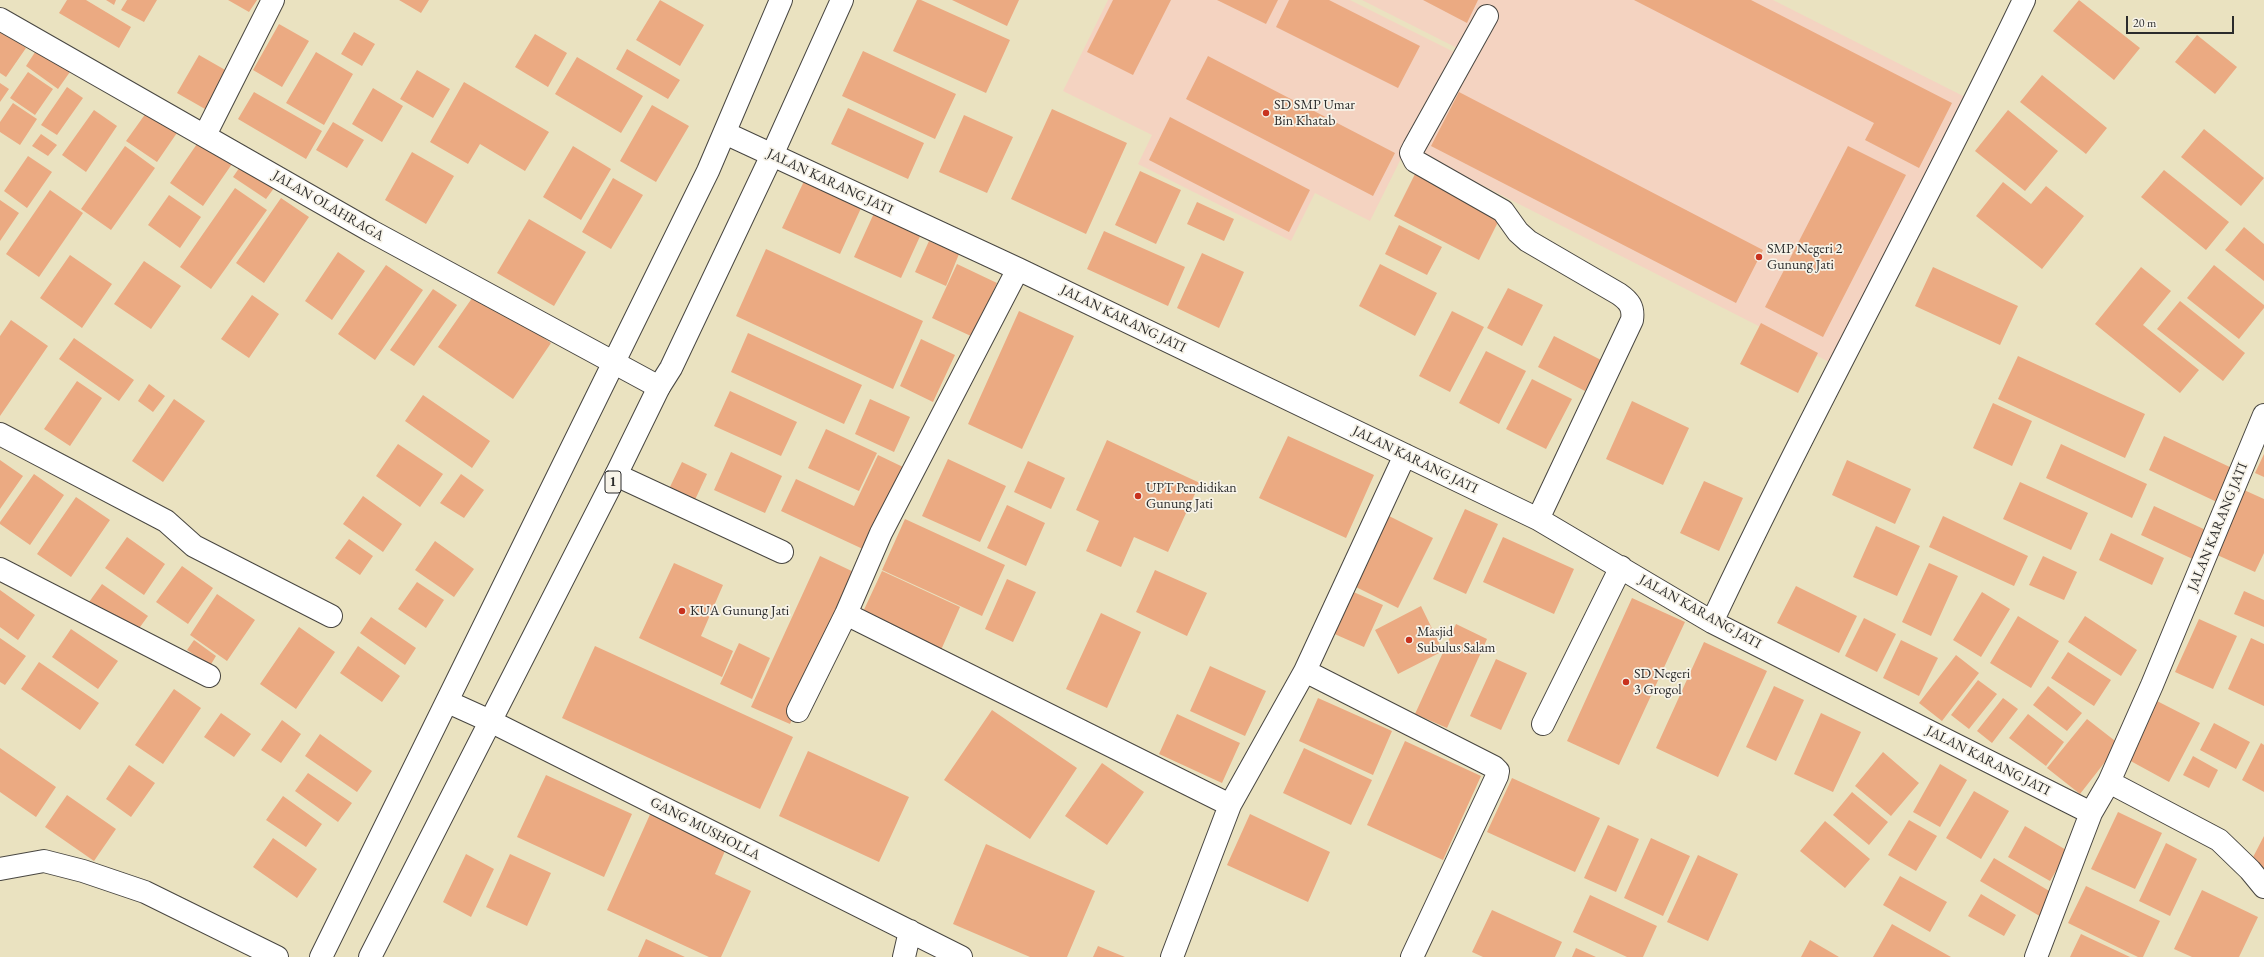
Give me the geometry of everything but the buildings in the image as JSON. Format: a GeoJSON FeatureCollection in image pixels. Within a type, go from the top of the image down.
{"type":"FeatureCollection","features":[{"type":"Feature","properties":{"kind":"main road"},"geometry":{"type":"LineString","coordinates":[[205,135],[273,0]]}},
{"type":"Feature","properties":{"kind":"main road"},"geometry":{"type":"LineString","coordinates":[[321,957],[448,702],[613,362],[708,171],[781,0]]}},
{"type":"Feature","properties":{"kind":"main road","name":"1"},"geometry":{"type":"LineString","coordinates":[[370,957],[616,475],[659,387],[671,368],[772,155],[842,0]]}},
{"type":"Feature","properties":{"kind":"main road"},"geometry":{"type":"LineString","coordinates":[[1712,622],[1763,514],[1975,102],[2024,0]]}},
{"type":"Feature","properties":{"kind":"main road"},"geometry":{"type":"LineString","coordinates":[[1487,16],[1414,147],[1412,153],[1415,161],[1503,211],[1518,232],[1528,241],[1619,294],[1631,306],[1634,312],[1632,320],[1538,519]]}},
{"type":"Feature","properties":{"kind":"main road","name":"JALAN OLAHRAGA"},"geometry":{"type":"LineString","coordinates":[[0,19],[371,231],[659,387]]}},
{"type":"Feature","properties":{"kind":"main road","name":"JALAN KARANG JATI"},"geometry":{"type":"LineString","coordinates":[[725,133],[1018,269],[1538,519],[1712,622],[2091,813]]}},
{"type":"Feature","properties":{"kind":"main road"},"geometry":{"type":"LineString","coordinates":[[798,711],[846,614],[881,533],[918,459],[1018,269]]}},
{"type":"Feature","properties":{"kind":"main road","name":"JALAN KARANG JATI"},"geometry":{"type":"LineString","coordinates":[[2036,957],[2091,813],[2109,782],[2152,685],[2264,415]]}},
{"type":"Feature","properties":{"kind":"main road"},"geometry":{"type":"LineString","coordinates":[[0,434],[166,521],[194,546],[332,616]]}},
{"type":"Feature","properties":{"kind":"main road"},"geometry":{"type":"LineString","coordinates":[[1172,957],[1230,805],[1306,671],[1405,455]]}},
{"type":"Feature","properties":{"kind":"main road"},"geometry":{"type":"LineString","coordinates":[[616,475],[782,552]]}},
{"type":"Feature","properties":{"kind":"main road"},"geometry":{"type":"LineString","coordinates":[[1543,724],[1621,567]]}},
{"type":"Feature","properties":{"kind":"main road"},"geometry":{"type":"LineString","coordinates":[[0,568],[209,676]]}},
{"type":"Feature","properties":{"kind":"main road"},"geometry":{"type":"LineString","coordinates":[[846,614],[1230,805]]}},
{"type":"Feature","properties":{"kind":"main road"},"geometry":{"type":"LineString","coordinates":[[1306,671],[1494,767],[1498,771],[1412,957]]}},
{"type":"Feature","properties":{"kind":"main road","name":"GANG MUSHOLLA"},"geometry":{"type":"LineString","coordinates":[[448,702],[490,721],[961,957]]}},
{"type":"Feature","properties":{"kind":"main road"},"geometry":{"type":"LineString","coordinates":[[2109,782],[2219,840],[2250,870],[2264,887]]}},
{"type":"Feature","properties":{"kind":"main road"},"geometry":{"type":"LineString","coordinates":[[0,870],[44,861],[83,871],[145,892],[278,957]]}},
{"type":"Feature","properties":{"kind":"main road"},"geometry":{"type":"LineString","coordinates":[[904,957],[910,931]]}},
{"type":"Feature","properties":{"kind":"shaded area","name":"SD SMP Umar Bin Khatab"},"geometry":{"type":"Polygon","coordinates":[[[1108,0],[1350,0],[1454,52],[1370,221],[1315,193],[1291,241],[1138,164],[1152,135],[1063,91],[1108,0]]]}},
{"type":"Feature","properties":{"kind":"shaded area","name":"SMP Negeri 2 Gunung Jati"},"geometry":{"type":"Polygon","coordinates":[[[1362,0],[1773,0],[1973,101],[1839,367],[1409,148],[1459,49],[1362,0]]]}},
{"type":"Feature","properties":{"kind":"place","name":"SD SMP Umar Bin Khatab"},"geometry":{"type":"Point","coordinates":[1266,113]}},
{"type":"Feature","properties":{"kind":"place","name":"SMP Negeri 2 Gunung Jati"},"geometry":{"type":"Point","coordinates":[1759,257]}},
{"type":"Feature","properties":{"kind":"place","name":"UPT Pendidikan Gunung Jati"},"geometry":{"type":"Point","coordinates":[1138,496]}},
{"type":"Feature","properties":{"kind":"place","name":"KUA Gunung Jati"},"geometry":{"type":"Point","coordinates":[682,611]}},
{"type":"Feature","properties":{"kind":"place","name":"Masjid Subulus Salam"},"geometry":{"type":"Point","coordinates":[1409,640]}},
{"type":"Feature","properties":{"kind":"place","name":"SD Negeri 3 Grogol"},"geometry":{"type":"Point","coordinates":[1626,682]}}]}
